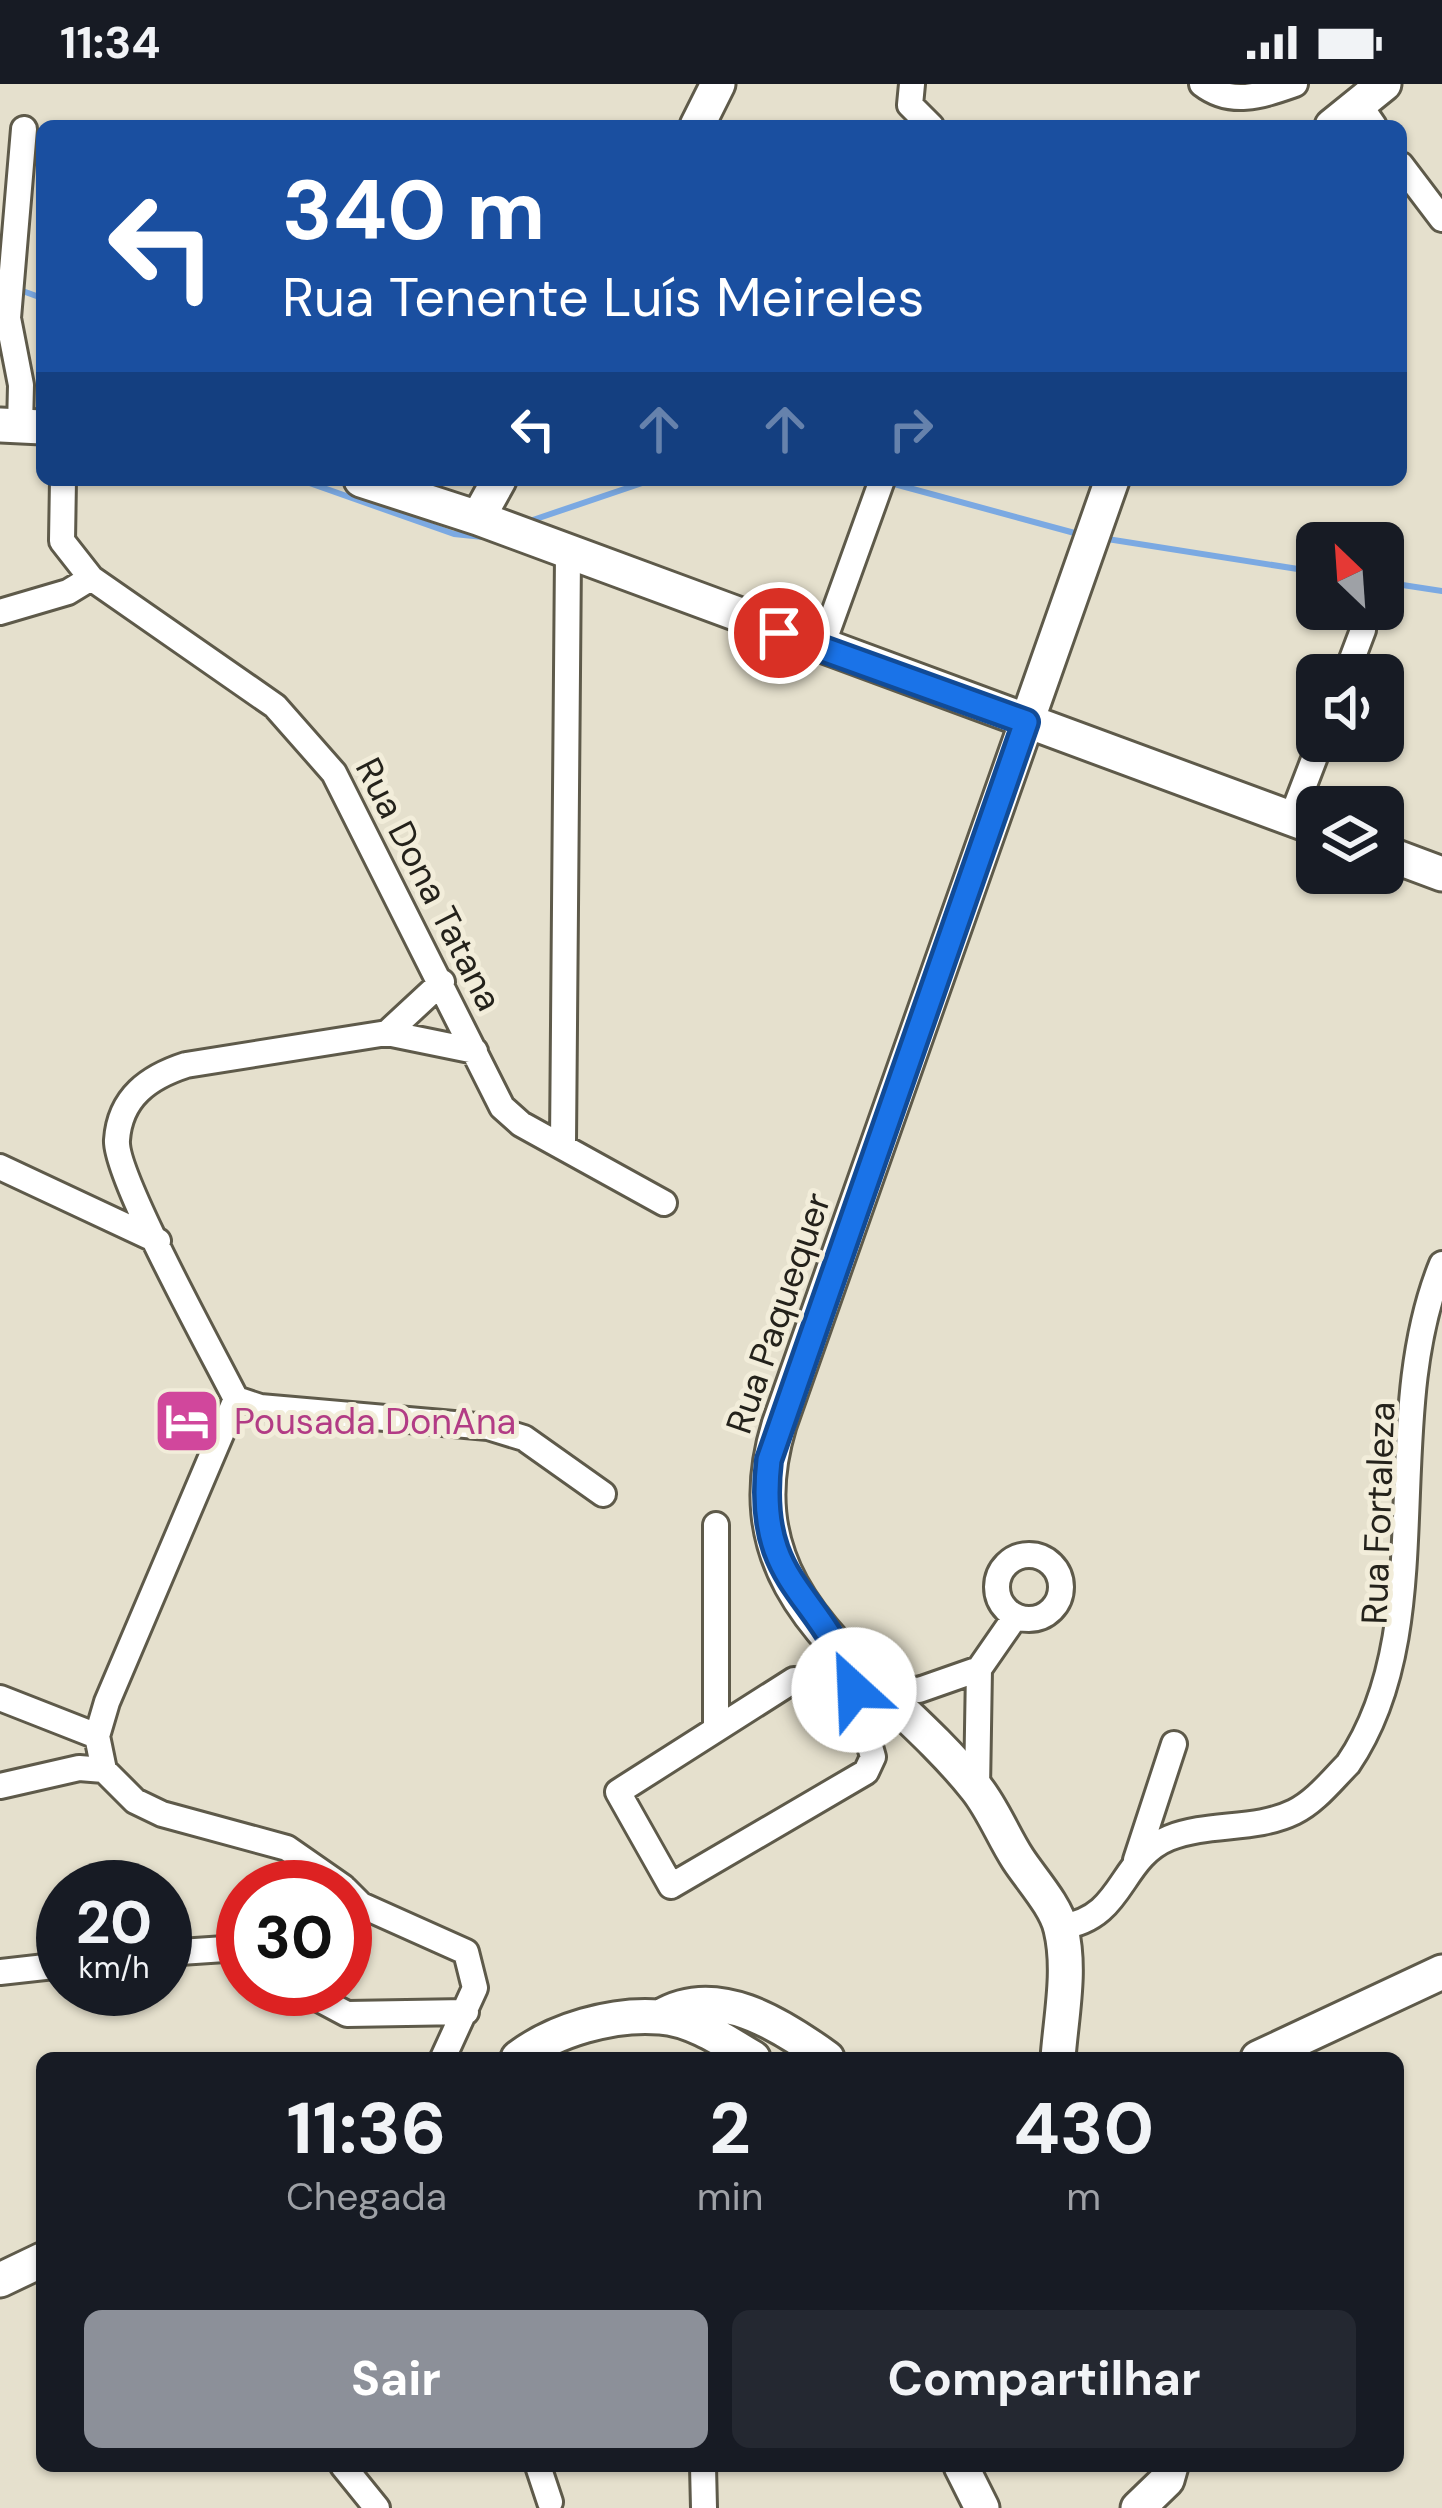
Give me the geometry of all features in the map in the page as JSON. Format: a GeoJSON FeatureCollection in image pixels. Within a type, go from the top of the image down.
{"type":"FeatureCollection","features":[{"type":"Feature","properties":{"kind":"street"},"geometry":{"type":"LineString","coordinates":[[700,120],[718,84]]}},
{"type":"Feature","properties":{"kind":"street"},"geometry":{"type":"LineString","coordinates":[[912,84],[910,105],[925,120]]}},
{"type":"Feature","properties":{"kind":"street"},"geometry":{"type":"LineString","coordinates":[[1202,84],[1231,97],[1256,98],[1295,84]]}},
{"type":"Feature","properties":{"kind":"street"},"geometry":{"type":"LineString","coordinates":[[1343,120],[1372,105]]}},
{"type":"Feature","properties":{"kind":"street"},"geometry":{"type":"LineString","coordinates":[[21,426],[21,385],[8,318],[24,129]]}},
{"type":"Feature","properties":{"kind":"street"},"geometry":{"type":"LineString","coordinates":[[1407,173],[1442,219]]}},
{"type":"Feature","properties":{"kind":"street","name":"Rua Dona Tatana"},"geometry":{"type":"LineString","coordinates":[[64,486],[62,542],[91,578],[235,675],[304,735],[334,773],[502,1107],[521,1124],[563,1143],[664,1203]]}},
{"type":"Feature","properties":{"kind":"street"},"geometry":{"type":"LineString","coordinates":[[379,486],[1296,821]]}},
{"type":"Feature","properties":{"kind":"street"},"geometry":{"type":"LineString","coordinates":[[485,521],[498,486]]}},
{"type":"Feature","properties":{"kind":"street"},"geometry":{"type":"LineString","coordinates":[[821,649],[880,486]]}},
{"type":"Feature","properties":{"kind":"street","name":"Rua Paquequer"},"geometry":{"type":"LineString","coordinates":[[1061,1927],[977,1789],[843,1653],[788,1581],[773,1550],[765,1496],[769,1460],[1110,486]]}},
{"type":"Feature","properties":{"kind":"street"},"geometry":{"type":"LineString","coordinates":[[563,1143],[568,555]]}},
{"type":"Feature","properties":{"kind":"street"},"geometry":{"type":"LineString","coordinates":[[0,612],[68,592],[91,578]]}},
{"type":"Feature","properties":{"kind":"street"},"geometry":{"type":"LineString","coordinates":[[1354,654],[1363,630]]}},
{"type":"Feature","properties":{"kind":"street"},"geometry":{"type":"LineString","coordinates":[[1404,860],[1442,874]]}},
{"type":"Feature","properties":{"kind":"street"},"geometry":{"type":"LineString","coordinates":[[387,1033],[442,982]]}},
{"type":"Feature","properties":{"kind":"street"},"geometry":{"type":"LineString","coordinates":[[304,1860],[287,1848],[162,1814],[135,1801],[104,1770],[98,1736],[149,1598],[236,1399],[116,1145],[120,1119],[138,1089],[157,1075],[186,1065],[387,1033],[475,1051]]}},
{"type":"Feature","properties":{"kind":"street"},"geometry":{"type":"LineString","coordinates":[[0,1167],[158,1241]]}},
{"type":"Feature","properties":{"kind":"street","name":"Rua Fortaleza"},"geometry":{"type":"LineString","coordinates":[[1061,1927],[1091,1919],[1108,1907],[1153,1846],[1177,1835],[1263,1822],[1296,1811],[1357,1755],[1384,1717],[1405,1672],[1416,1618],[1422,1479],[1418,1349],[1442,1264]]}},
{"type":"Feature","properties":{"kind":"street"},"geometry":{"type":"LineString","coordinates":[[236,1399],[281,1409],[488,1427],[524,1438],[603,1494]]}},
{"type":"Feature","properties":{"kind":"street"},"geometry":{"type":"LineString","coordinates":[[716,1525],[716,1726]]}},
{"type":"Feature","properties":{"kind":"street"},"geometry":{"type":"LineString","coordinates":[[977,1789],[979,1669],[1016,1617]]}},
{"type":"Feature","properties":{"kind":"street"},"geometry":{"type":"LineString","coordinates":[[794,1680],[618,1792],[671,1886],[866,1772],[873,1757],[843,1653]]}},
{"type":"Feature","properties":{"kind":"street"},"geometry":{"type":"LineString","coordinates":[[879,1688],[919,1690],[979,1669]]}},
{"type":"Feature","properties":{"kind":"street"},"geometry":{"type":"LineString","coordinates":[[0,1698],[98,1736]]}},
{"type":"Feature","properties":{"kind":"street"},"geometry":{"type":"LineString","coordinates":[[1133,1868],[1174,1744]]}},
{"type":"Feature","properties":{"kind":"street"},"geometry":{"type":"LineString","coordinates":[[0,1786],[79,1768],[104,1770]]}},
{"type":"Feature","properties":{"kind":"street"},"geometry":{"type":"LineString","coordinates":[[372,1910],[466,1952],[475,1988],[446,2052]]}},
{"type":"Feature","properties":{"kind":"street"},"geometry":{"type":"LineString","coordinates":[[1059,2052],[1064,1994],[1061,1927]]}},
{"type":"Feature","properties":{"kind":"street"},"geometry":{"type":"LineString","coordinates":[[0,1972],[36,1968]]}},
{"type":"Feature","properties":{"kind":"street"},"geometry":{"type":"LineString","coordinates":[[1271,2052],[1442,1972]]}},
{"type":"Feature","properties":{"kind":"street"},"geometry":{"type":"LineString","coordinates":[[660,2017],[678,2006],[729,2006],[794,2034],[818,2052]]}},
{"type":"Feature","properties":{"kind":"street"},"geometry":{"type":"LineString","coordinates":[[372,2014],[466,2012]]}},
{"type":"Feature","properties":{"kind":"street"},"geometry":{"type":"LineString","coordinates":[[529,2052],[574,2028],[660,2017],[697,2027],[742,2052]]}},
{"type":"Feature","properties":{"kind":"street"},"geometry":{"type":"LineString","coordinates":[[0,2280],[36,2263]]}},
{"type":"Feature","properties":{"kind":"street"},"geometry":{"type":"LineString","coordinates":[[348,2472],[377,2508]]}},
{"type":"Feature","properties":{"kind":"street"},"geometry":{"type":"LineString","coordinates":[[540,2472],[550,2502]]}},
{"type":"Feature","properties":{"kind":"street"},"geometry":{"type":"LineString","coordinates":[[703,2472],[704,2508]]}},
{"type":"Feature","properties":{"kind":"street"},"geometry":{"type":"LineString","coordinates":[[964,2472],[982,2508]]}},
{"type":"Feature","properties":{"kind":"street"},"geometry":{"type":"LineString","coordinates":[[1138,2508],[1169,2472]]}},
{"type":"Feature","properties":{"kind":"waterway"},"geometry":{"type":"LineString","coordinates":[[17,289],[36,296]]}},
{"type":"Feature","properties":{"kind":"waterway"},"geometry":{"type":"LineString","coordinates":[[318,486],[454,534],[483,537]]}},
{"type":"Feature","properties":{"kind":"waterway"},"geometry":{"type":"LineString","coordinates":[[524,523],[633,486]]}},
{"type":"Feature","properties":{"kind":"waterway"},"geometry":{"type":"LineString","coordinates":[[902,486],[1082,535]]}},
{"type":"Feature","properties":{"kind":"waterway"},"geometry":{"type":"LineString","coordinates":[[1101,538],[1296,569]]}},
{"type":"Feature","properties":{"kind":"waterway"},"geometry":{"type":"LineString","coordinates":[[1404,585],[1442,591]]}},
{"type":"Feature","properties":{"kind":"place","name":"Pousada DonAna"},"geometry":{"type":"Point","coordinates":[187,1421]}},
{"type":"Feature","properties":{"kind":"route"},"geometry":{"type":"LineString","coordinates":[[779,633],[1026,722],[769,1460],[765,1496],[773,1550],[788,1581],[843,1653],[854,1690]]}}]}
